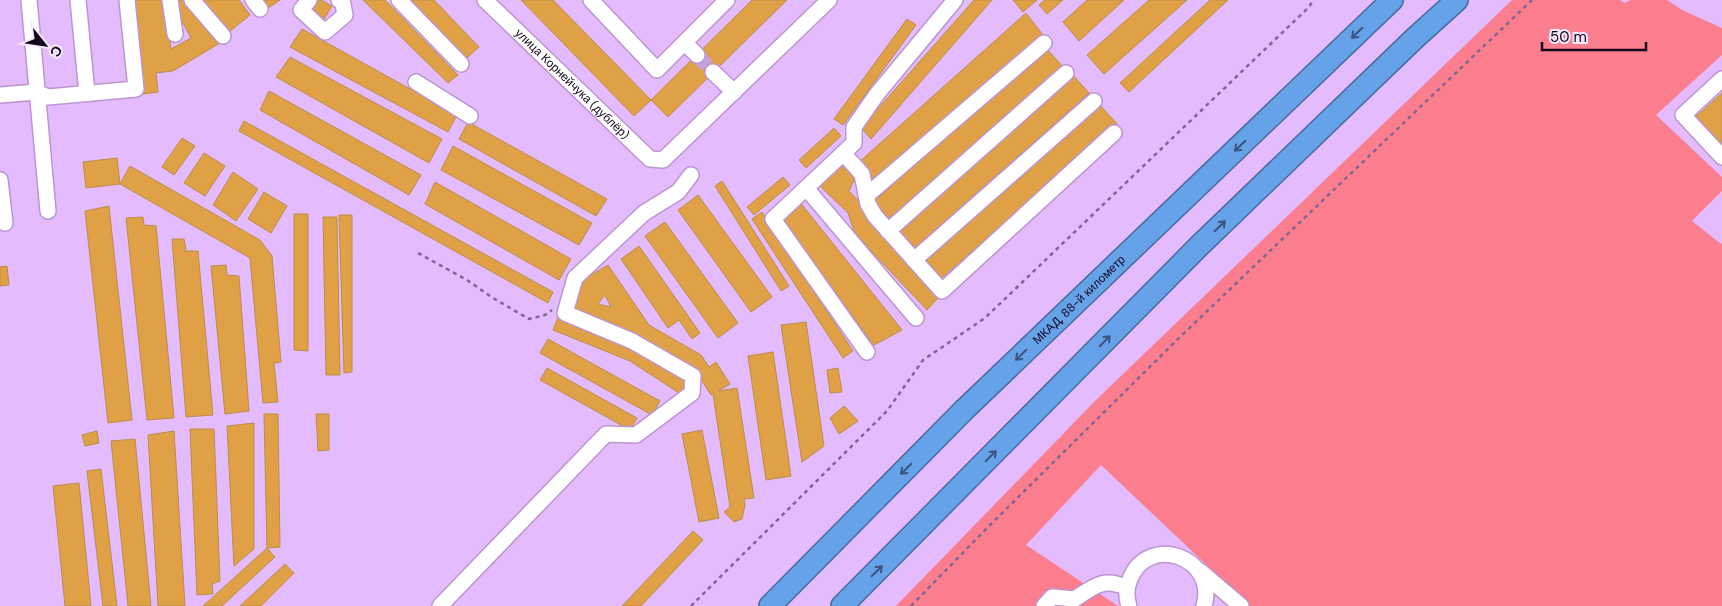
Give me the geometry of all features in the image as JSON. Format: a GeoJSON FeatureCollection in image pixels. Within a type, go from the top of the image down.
{"type":"FeatureCollection","features":[{"type":"Feature","properties":{"kind":"highway","name":"МКАД, 88-й километр"},"geometry":{"type":"LineString","coordinates":[[770,606],[964,410],[1392,0]]}},
{"type":"Feature","properties":{"kind":"highway"},"geometry":{"type":"LineString","coordinates":[[842,606],[1199,246],[1456,0]]}},
{"type":"Feature","properties":{"kind":"street"},"geometry":{"type":"LineString","coordinates":[[29,0],[48,211]]}},
{"type":"Feature","properties":{"kind":"street"},"geometry":{"type":"LineString","coordinates":[[78,0],[87,93]]}},
{"type":"Feature","properties":{"kind":"street"},"geometry":{"type":"LineString","coordinates":[[0,96],[36,92],[48,97],[136,88],[127,0]]}},
{"type":"Feature","properties":{"kind":"street"},"geometry":{"type":"LineString","coordinates":[[170,0],[175,34]]}},
{"type":"Feature","properties":{"kind":"street"},"geometry":{"type":"LineString","coordinates":[[192,0],[223,36]]}},
{"type":"Feature","properties":{"kind":"street"},"geometry":{"type":"LineString","coordinates":[[309,0],[301,10],[325,32],[345,15],[343,4],[339,0]]}},
{"type":"Feature","properties":{"kind":"street"},"geometry":{"type":"LineString","coordinates":[[399,0],[461,64]]}},
{"type":"Feature","properties":{"kind":"street","name":"улица Корнейчука (дублёр)"},"geometry":{"type":"LineString","coordinates":[[485,0],[500,6],[650,159],[663,160],[734,92]]}},
{"type":"Feature","properties":{"kind":"street"},"geometry":{"type":"LineString","coordinates":[[590,0],[657,70],[727,0]]}},
{"type":"Feature","properties":{"kind":"street"},"geometry":{"type":"LineString","coordinates":[[714,72],[734,92],[829,0]]}},
{"type":"Feature","properties":{"kind":"street"},"geometry":{"type":"LineString","coordinates":[[867,352],[773,219],[854,143],[854,127],[877,94],[955,0]]}},
{"type":"Feature","properties":{"kind":"street"},"geometry":{"type":"LineString","coordinates":[[684,43],[697,55]]}},
{"type":"Feature","properties":{"kind":"street"},"geometry":{"type":"LineString","coordinates":[[866,196],[1044,43]]}},
{"type":"Feature","properties":{"kind":"street"},"geometry":{"type":"LineString","coordinates":[[888,231],[1066,73]]}},
{"type":"Feature","properties":{"kind":"street"},"geometry":{"type":"LineString","coordinates":[[1722,79],[1683,115],[1722,157]]}},
{"type":"Feature","properties":{"kind":"street"},"geometry":{"type":"LineString","coordinates":[[416,82],[470,116]]}},
{"type":"Feature","properties":{"kind":"street"},"geometry":{"type":"LineString","coordinates":[[914,260],[1094,101]]}},
{"type":"Feature","properties":{"kind":"street"},"geometry":{"type":"LineString","coordinates":[[843,153],[862,174],[868,204],[875,216],[942,291],[1114,132]]}},
{"type":"Feature","properties":{"kind":"street"},"geometry":{"type":"LineString","coordinates":[[440,606],[606,434],[636,435],[692,393],[693,376],[632,340],[565,313],[575,278],[644,213],[678,192],[691,175]]}},
{"type":"Feature","properties":{"kind":"street"},"geometry":{"type":"LineString","coordinates":[[0,180],[5,223]]}},
{"type":"Feature","properties":{"kind":"street"},"geometry":{"type":"LineString","coordinates":[[806,188],[916,318]]}},
{"type":"Feature","properties":{"kind":"street"},"geometry":{"type":"LineString","coordinates":[[1128,606],[1127,588],[1136,568],[1142,562],[1158,555],[1176,555],[1192,564],[1210,578],[1241,606]]}},
{"type":"Feature","properties":{"kind":"street"},"geometry":{"type":"LineString","coordinates":[[1198,570],[1205,586],[1204,606]]}},
{"type":"Feature","properties":{"kind":"street"},"geometry":{"type":"LineString","coordinates":[[1044,606],[1052,598],[1080,603],[1090,588],[1104,583],[1112,582],[1127,588]]}},
{"type":"Feature","properties":{"kind":"path"},"geometry":{"type":"LineString","coordinates":[[691,606],[887,411],[923,360],[985,318],[1309,7],[1313,0]]}},
{"type":"Feature","properties":{"kind":"path"},"geometry":{"type":"LineString","coordinates":[[910,606],[1178,338],[1532,0]]}},
{"type":"Feature","properties":{"kind":"path"},"geometry":{"type":"LineString","coordinates":[[418,253],[467,280],[529,319],[545,315],[553,309]]}},
{"type":"Feature","properties":{"kind":"shaded area"},"geometry":{"type":"Polygon","coordinates":[[[1512,0],[1620,0],[1624,3],[1631,0],[1667,0],[1682,10],[1722,28],[1722,55],[1656,115],[1722,177],[1722,191],[1692,221],[1722,243],[1722,606],[1250,606],[1101,465],[1026,545],[1118,606],[896,606],[1095,401],[1512,0]]]}},
{"type":"Feature","properties":{"kind":"building"},"geometry":{"type":"Polygon","coordinates":[[[132,0],[165,0],[171,49],[191,38],[173,4],[177,0],[188,0],[220,43],[173,71],[156,73],[158,92],[143,94],[132,0]]]}},
{"type":"Feature","properties":{"kind":"building"},"geometry":{"type":"Polygon","coordinates":[[[201,0],[239,0],[250,15],[229,32],[201,0]]]}},
{"type":"Feature","properties":{"kind":"building"},"geometry":{"type":"Polygon","coordinates":[[[260,0],[280,0],[267,9],[260,0]]]}},
{"type":"Feature","properties":{"kind":"building"},"geometry":{"type":"Polygon","coordinates":[[[315,0],[321,0],[332,6],[323,21],[308,12],[315,0]]]}},
{"type":"Feature","properties":{"kind":"building"},"geometry":{"type":"Polygon","coordinates":[[[363,0],[385,0],[458,75],[448,83],[363,0]]]}},
{"type":"Feature","properties":{"kind":"building"},"geometry":{"type":"Polygon","coordinates":[[[410,0],[434,0],[479,47],[467,58],[410,0]]]}},
{"type":"Feature","properties":{"kind":"building"},"geometry":{"type":"Polygon","coordinates":[[[521,0],[553,0],[651,100],[634,116],[521,0]]]}},
{"type":"Feature","properties":{"kind":"building"},"geometry":{"type":"Polygon","coordinates":[[[752,0],[787,0],[668,117],[651,100],[752,0]]]}},
{"type":"Feature","properties":{"kind":"building"},"geometry":{"type":"Polygon","coordinates":[[[974,0],[992,0],[871,139],[861,128],[974,0]]]}},
{"type":"Feature","properties":{"kind":"building"},"geometry":{"type":"Polygon","coordinates":[[[1013,0],[1037,0],[1023,12],[1013,0]]]}},
{"type":"Feature","properties":{"kind":"building"},"geometry":{"type":"Polygon","coordinates":[[[1045,0],[1063,0],[1047,14],[1039,5],[1045,0]]]}},
{"type":"Feature","properties":{"kind":"building"},"geometry":{"type":"Polygon","coordinates":[[[1087,0],[1124,0],[1079,41],[1063,22],[1087,0]]]}},
{"type":"Feature","properties":{"kind":"building"},"geometry":{"type":"Polygon","coordinates":[[[1149,0],[1187,0],[1104,74],[1087,55],[1149,0]]]}},
{"type":"Feature","properties":{"kind":"building"},"geometry":{"type":"Polygon","coordinates":[[[1210,0],[1228,0],[1129,92],[1120,83],[1210,0]]]}},
{"type":"Feature","properties":{"kind":"building"},"geometry":{"type":"Polygon","coordinates":[[[1026,13],[1043,35],[875,183],[858,163],[1026,13]]]}},
{"type":"Feature","properties":{"kind":"building"},"geometry":{"type":"Polygon","coordinates":[[[907,19],[916,25],[843,125],[834,119],[907,19]]]}},
{"type":"Feature","properties":{"kind":"building"},"geometry":{"type":"Polygon","coordinates":[[[302,29],[457,115],[448,132],[290,47],[302,29]]]}},
{"type":"Feature","properties":{"kind":"building"},"geometry":{"type":"Polygon","coordinates":[[[1046,48],[1064,68],[887,223],[872,203],[1046,48]]]}},
{"type":"Feature","properties":{"kind":"building"},"geometry":{"type":"Polygon","coordinates":[[[290,57],[442,139],[429,163],[276,77],[290,57]]]}},
{"type":"Feature","properties":{"kind":"building"},"geometry":{"type":"Polygon","coordinates":[[[1073,75],[1089,93],[914,249],[898,231],[1073,75]]]}},
{"type":"Feature","properties":{"kind":"building"},"geometry":{"type":"Polygon","coordinates":[[[269,91],[421,175],[409,195],[260,110],[269,91]]]}},
{"type":"Feature","properties":{"kind":"building"},"geometry":{"type":"Polygon","coordinates":[[[1722,93],[1722,149],[1694,118],[1722,93]]]}},
{"type":"Feature","properties":{"kind":"building"},"geometry":{"type":"Polygon","coordinates":[[[1099,104],[1117,124],[938,281],[920,261],[1099,104]]]}},
{"type":"Feature","properties":{"kind":"building"},"geometry":{"type":"Polygon","coordinates":[[[244,121],[553,292],[548,303],[239,131],[244,121]]]}},
{"type":"Feature","properties":{"kind":"building"},"geometry":{"type":"Polygon","coordinates":[[[468,122],[607,199],[596,216],[459,139],[468,122]]]}},
{"type":"Feature","properties":{"kind":"building"},"geometry":{"type":"Polygon","coordinates":[[[834,128],[841,136],[806,168],[799,160],[834,128]]]}},
{"type":"Feature","properties":{"kind":"building"},"geometry":{"type":"Polygon","coordinates":[[[182,138],[195,146],[174,175],[162,167],[182,138]]]}},
{"type":"Feature","properties":{"kind":"building"},"geometry":{"type":"Polygon","coordinates":[[[453,146],[592,223],[579,245],[441,170],[453,146]]]}},
{"type":"Feature","properties":{"kind":"building"},"geometry":{"type":"Polygon","coordinates":[[[204,153],[225,166],[205,196],[184,183],[204,153]]]}},
{"type":"Feature","properties":{"kind":"building"},"geometry":{"type":"Polygon","coordinates":[[[117,158],[120,184],[86,188],[83,162],[117,158]]]}},
{"type":"Feature","properties":{"kind":"building"},"geometry":{"type":"Polygon","coordinates":[[[843,159],[857,174],[849,191],[865,208],[868,221],[939,297],[927,310],[855,234],[848,213],[817,183],[843,159]]]}},
{"type":"Feature","properties":{"kind":"building"},"geometry":{"type":"Polygon","coordinates":[[[130,166],[260,240],[272,256],[281,362],[274,363],[278,402],[263,403],[250,258],[120,184],[130,166]]]}},
{"type":"Feature","properties":{"kind":"building"},"geometry":{"type":"Polygon","coordinates":[[[233,172],[258,189],[236,221],[213,205],[233,172]]]}},
{"type":"Feature","properties":{"kind":"building"},"geometry":{"type":"Polygon","coordinates":[[[783,177],[790,185],[754,215],[747,207],[783,177]]]}},
{"type":"Feature","properties":{"kind":"building"},"geometry":{"type":"Polygon","coordinates":[[[722,181],[789,286],[781,291],[715,186],[722,181]]]}},
{"type":"Feature","properties":{"kind":"building"},"geometry":{"type":"Polygon","coordinates":[[[435,182],[571,259],[559,280],[425,204],[435,182]]]}},
{"type":"Feature","properties":{"kind":"building"},"geometry":{"type":"Polygon","coordinates":[[[264,192],[287,206],[271,233],[248,219],[264,192]]]}},
{"type":"Feature","properties":{"kind":"building"},"geometry":{"type":"Polygon","coordinates":[[[698,195],[772,297],[751,312],[678,210],[698,195]]]}},
{"type":"Feature","properties":{"kind":"building"},"geometry":{"type":"Polygon","coordinates":[[[799,201],[902,330],[874,345],[779,218],[799,201]]]}},
{"type":"Feature","properties":{"kind":"building"},"geometry":{"type":"Polygon","coordinates":[[[109,206],[132,420],[108,423],[85,211],[109,206]]]}},
{"type":"Feature","properties":{"kind":"building"},"geometry":{"type":"Polygon","coordinates":[[[762,212],[853,351],[843,358],[752,219],[762,212]]]}},
{"type":"Feature","properties":{"kind":"building"},"geometry":{"type":"Polygon","coordinates":[[[294,214],[308,214],[308,351],[294,350],[294,214]]]}},
{"type":"Feature","properties":{"kind":"building"},"geometry":{"type":"Polygon","coordinates":[[[339,215],[352,215],[352,372],[344,373],[339,215]]]}},
{"type":"Feature","properties":{"kind":"building"},"geometry":{"type":"Polygon","coordinates":[[[143,217],[144,225],[156,226],[174,418],[147,420],[126,218],[143,217]]]}},
{"type":"Feature","properties":{"kind":"building"},"geometry":{"type":"Polygon","coordinates":[[[323,217],[337,217],[340,375],[326,375],[323,217]]]}},
{"type":"Feature","properties":{"kind":"building"},"geometry":{"type":"Polygon","coordinates":[[[665,222],[738,323],[718,338],[645,236],[665,222]]]}},
{"type":"Feature","properties":{"kind":"building"},"geometry":{"type":"Polygon","coordinates":[[[172,239],[184,239],[186,251],[198,251],[213,415],[186,417],[172,239]]]}},
{"type":"Feature","properties":{"kind":"building"},"geometry":{"type":"Polygon","coordinates":[[[639,246],[700,333],[692,339],[679,320],[668,328],[621,259],[639,246]]]}},
{"type":"Feature","properties":{"kind":"building"},"geometry":{"type":"Polygon","coordinates":[[[226,265],[227,275],[239,276],[249,411],[225,414],[211,266],[226,265]]]}},
{"type":"Feature","properties":{"kind":"building"},"geometry":{"type":"Polygon","coordinates":[[[608,265],[649,325],[701,355],[709,367],[716,362],[730,384],[718,391],[737,388],[754,498],[744,499],[745,505],[742,519],[734,522],[724,512],[730,507],[713,394],[711,395],[695,370],[573,311],[580,281],[608,265]],[[605,295],[598,304],[611,307],[605,295]]]}},
{"type":"Feature","properties":{"kind":"building"},"geometry":{"type":"Polygon","coordinates":[[[7,266],[9,285],[0,286],[0,267],[7,266]]]}},
{"type":"Feature","properties":{"kind":"building"},"geometry":{"type":"Polygon","coordinates":[[[558,317],[631,346],[689,383],[682,395],[630,361],[553,330],[558,317]]]}},
{"type":"Feature","properties":{"kind":"building"},"geometry":{"type":"Polygon","coordinates":[[[806,322],[824,446],[802,462],[781,325],[806,322]]]}},
{"type":"Feature","properties":{"kind":"building"},"geometry":{"type":"Polygon","coordinates":[[[548,339],[660,401],[652,415],[540,353],[548,339]]]}},
{"type":"Feature","properties":{"kind":"building"},"geometry":{"type":"Polygon","coordinates":[[[773,352],[791,476],[766,480],[748,356],[773,352]]]}},
{"type":"Feature","properties":{"kind":"building"},"geometry":{"type":"Polygon","coordinates":[[[547,368],[637,418],[630,430],[540,380],[547,368]]]}},
{"type":"Feature","properties":{"kind":"building"},"geometry":{"type":"Polygon","coordinates":[[[838,368],[842,392],[830,393],[827,370],[838,368]]]}},
{"type":"Feature","properties":{"kind":"building"},"geometry":{"type":"Polygon","coordinates":[[[844,406],[858,421],[839,434],[830,418],[844,406]]]}},
{"type":"Feature","properties":{"kind":"building"},"geometry":{"type":"Polygon","coordinates":[[[264,414],[278,414],[280,547],[267,548],[264,414]]]}},
{"type":"Feature","properties":{"kind":"building"},"geometry":{"type":"Polygon","coordinates":[[[316,414],[329,414],[329,450],[318,451],[316,414]]]}},
{"type":"Feature","properties":{"kind":"building"},"geometry":{"type":"Polygon","coordinates":[[[254,423],[254,549],[234,566],[227,426],[254,423]]]}},
{"type":"Feature","properties":{"kind":"building"},"geometry":{"type":"Polygon","coordinates":[[[190,429],[214,429],[220,581],[212,584],[213,594],[197,595],[190,429]]]}},
{"type":"Feature","properties":{"kind":"building"},"geometry":{"type":"Polygon","coordinates":[[[702,430],[719,518],[699,522],[682,434],[702,430]]]}},
{"type":"Feature","properties":{"kind":"building"},"geometry":{"type":"Polygon","coordinates":[[[97,431],[99,443],[85,446],[82,435],[97,431]]]}},
{"type":"Feature","properties":{"kind":"building"},"geometry":{"type":"Polygon","coordinates":[[[174,431],[185,606],[158,606],[148,435],[174,431]]]}},
{"type":"Feature","properties":{"kind":"building"},"geometry":{"type":"Polygon","coordinates":[[[135,439],[151,606],[128,606],[111,441],[135,439]]]}},
{"type":"Feature","properties":{"kind":"building"},"geometry":{"type":"Polygon","coordinates":[[[101,469],[117,606],[103,606],[87,471],[101,469]]]}},
{"type":"Feature","properties":{"kind":"building"},"geometry":{"type":"Polygon","coordinates":[[[79,483],[91,606],[65,606],[53,486],[79,483]]]}},
{"type":"Feature","properties":{"kind":"building"},"geometry":{"type":"Polygon","coordinates":[[[693,531],[703,540],[641,606],[622,606],[693,531]]]}},
{"type":"Feature","properties":{"kind":"building"},"geometry":{"type":"Polygon","coordinates":[[[267,548],[275,557],[222,606],[203,606],[267,548]]]}},
{"type":"Feature","properties":{"kind":"building"},"geometry":{"type":"Polygon","coordinates":[[[285,564],[294,573],[261,606],[240,606],[285,564]]]}},
{"type":"Feature","properties":{"kind":"tunnel"},"geometry":{"type":"LineString","coordinates":[[697,55],[713,72]]}}]}
